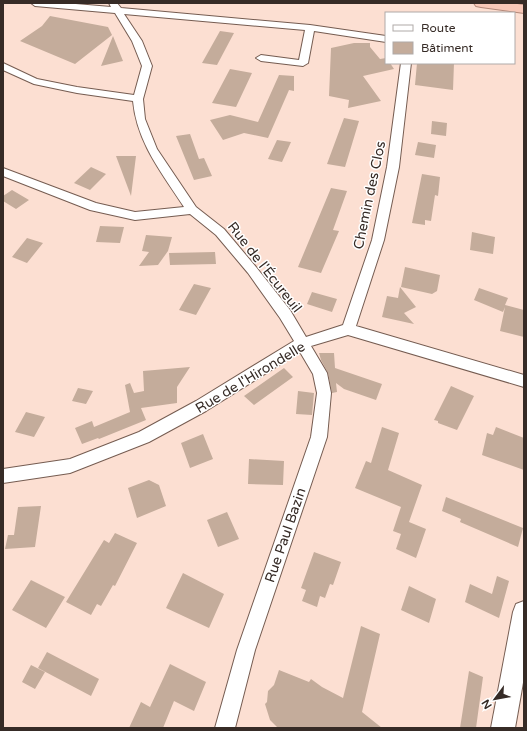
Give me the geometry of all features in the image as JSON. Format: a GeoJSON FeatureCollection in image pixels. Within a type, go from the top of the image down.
{"type":"FeatureCollection","features":[{"type":"Feature","properties":{"kind":"highway"},"geometry":{"type":"LineString","coordinates":[[482,3],[524,9]]}},
{"type":"Feature","properties":{"kind":"street"},"geometry":{"type":"LineString","coordinates":[[36,3],[115,7],[310,28],[385,39]]}},
{"type":"Feature","properties":{"kind":"street","name":"Rue de l'Écureuil"},"geometry":{"type":"LineString","coordinates":[[115,7],[137,41],[147,66],[138,99],[140,118],[152,149],[192,210],[220,232],[285,314],[303,343]]}},
{"type":"Feature","properties":{"kind":"street"},"geometry":{"type":"LineString","coordinates":[[261,58],[303,63],[310,28]]}},
{"type":"Feature","properties":{"kind":"street","name":"Chemin des Clos"},"geometry":{"type":"LineString","coordinates":[[348,329],[378,240],[392,174],[406,64]]}},
{"type":"Feature","properties":{"kind":"street"},"geometry":{"type":"LineString","coordinates":[[3,66],[34,81],[77,90],[138,99]]}},
{"type":"Feature","properties":{"kind":"street"},"geometry":{"type":"LineString","coordinates":[[3,172],[94,207],[135,216],[192,210]]}},
{"type":"Feature","properties":{"kind":"street"},"geometry":{"type":"LineString","coordinates":[[348,329],[524,381]]}},
{"type":"Feature","properties":{"kind":"street","name":"Rue de l'Hirondelle"},"geometry":{"type":"LineString","coordinates":[[3,476],[70,466],[144,437],[201,406],[303,343],[348,329]]}},
{"type":"Feature","properties":{"kind":"street","name":"Rue Paul Bazin"},"geometry":{"type":"LineString","coordinates":[[225,728],[246,650],[319,437],[324,393],[320,373],[303,343]]}},
{"type":"Feature","properties":{"kind":"street"},"geometry":{"type":"LineString","coordinates":[[503,728],[524,612]]}},
{"type":"Feature","properties":{"kind":"building"},"geometry":{"type":"Polygon","coordinates":[[[50,16],[108,27],[112,35],[75,64],[20,41],[42,26],[50,16]]]}},
{"type":"Feature","properties":{"kind":"building"},"geometry":{"type":"Polygon","coordinates":[[[220,31],[234,33],[217,65],[202,63],[220,31]]]}},
{"type":"Feature","properties":{"kind":"building"},"geometry":{"type":"Polygon","coordinates":[[[113,36],[123,61],[101,66],[113,36]]]}},
{"type":"Feature","properties":{"kind":"building"},"geometry":{"type":"Polygon","coordinates":[[[354,43],[370,43],[370,47],[380,59],[385,58],[385,64],[391,64],[394,69],[363,76],[381,101],[348,108],[349,100],[329,96],[331,48],[354,43]]]}},
{"type":"Feature","properties":{"kind":"building"},"geometry":{"type":"Polygon","coordinates":[[[417,64],[454,64],[453,90],[415,85],[417,64]]]}},
{"type":"Feature","properties":{"kind":"building"},"geometry":{"type":"Polygon","coordinates":[[[230,69],[252,73],[236,107],[212,103],[230,69]]]}},
{"type":"Feature","properties":{"kind":"building"},"geometry":{"type":"Polygon","coordinates":[[[279,75],[294,76],[294,91],[289,90],[268,138],[244,133],[223,140],[210,120],[230,115],[258,122],[279,75]]]}},
{"type":"Feature","properties":{"kind":"building"},"geometry":{"type":"Polygon","coordinates":[[[344,118],[359,121],[345,167],[327,164],[344,118]]]}},
{"type":"Feature","properties":{"kind":"building"},"geometry":{"type":"Polygon","coordinates":[[[432,121],[447,123],[446,136],[431,134],[432,121]]]}},
{"type":"Feature","properties":{"kind":"building"},"geometry":{"type":"Polygon","coordinates":[[[190,134],[199,159],[204,158],[212,176],[194,180],[176,136],[190,134]]]}},
{"type":"Feature","properties":{"kind":"building"},"geometry":{"type":"Polygon","coordinates":[[[277,140],[291,142],[282,162],[268,159],[277,140]]]}},
{"type":"Feature","properties":{"kind":"building"},"geometry":{"type":"Polygon","coordinates":[[[418,142],[436,145],[434,158],[415,155],[418,142]]]}},
{"type":"Feature","properties":{"kind":"building"},"geometry":{"type":"Polygon","coordinates":[[[116,156],[136,156],[131,196],[116,156]]]}},
{"type":"Feature","properties":{"kind":"building"},"geometry":{"type":"Polygon","coordinates":[[[91,167],[106,174],[90,190],[74,183],[91,167]]]}},
{"type":"Feature","properties":{"kind":"building"},"geometry":{"type":"Polygon","coordinates":[[[422,174],[440,177],[438,196],[435,195],[431,221],[425,220],[425,225],[412,223],[422,174]]]}},
{"type":"Feature","properties":{"kind":"building"},"geometry":{"type":"Polygon","coordinates":[[[331,188],[347,191],[333,230],[339,231],[321,273],[298,267],[331,188]]]}},
{"type":"Feature","properties":{"kind":"building"},"geometry":{"type":"Polygon","coordinates":[[[12,190],[29,200],[16,209],[3,201],[3,196],[12,190]]]}},
{"type":"Feature","properties":{"kind":"building"},"geometry":{"type":"Polygon","coordinates":[[[100,226],[124,227],[120,243],[96,242],[100,226]]]}},
{"type":"Feature","properties":{"kind":"building"},"geometry":{"type":"Polygon","coordinates":[[[472,232],[495,237],[493,254],[470,250],[472,232]]]}},
{"type":"Feature","properties":{"kind":"building"},"geometry":{"type":"Polygon","coordinates":[[[146,235],[172,237],[168,251],[158,265],[139,266],[149,252],[142,251],[146,235]]]}},
{"type":"Feature","properties":{"kind":"building"},"geometry":{"type":"Polygon","coordinates":[[[27,238],[43,243],[27,263],[12,257],[27,238]]]}},
{"type":"Feature","properties":{"kind":"building"},"geometry":{"type":"Polygon","coordinates":[[[215,252],[216,264],[170,265],[169,253],[215,252]]]}},
{"type":"Feature","properties":{"kind":"building"},"geometry":{"type":"Polygon","coordinates":[[[405,267],[440,275],[437,291],[432,294],[401,287],[405,267]]]}},
{"type":"Feature","properties":{"kind":"building"},"geometry":{"type":"Polygon","coordinates":[[[194,284],[211,288],[196,315],[179,310],[194,284]]]}},
{"type":"Feature","properties":{"kind":"building"},"geometry":{"type":"Polygon","coordinates":[[[400,287],[416,307],[404,313],[414,324],[382,317],[387,296],[398,298],[400,287]]]}},
{"type":"Feature","properties":{"kind":"building"},"geometry":{"type":"Polygon","coordinates":[[[479,288],[508,298],[505,305],[524,310],[524,337],[500,331],[505,307],[503,312],[474,300],[479,288]]]}},
{"type":"Feature","properties":{"kind":"building"},"geometry":{"type":"Polygon","coordinates":[[[312,292],[337,299],[332,312],[307,304],[312,292]]]}},
{"type":"Feature","properties":{"kind":"building"},"geometry":{"type":"Polygon","coordinates":[[[319,353],[334,353],[335,368],[382,384],[376,400],[344,389],[336,383],[337,392],[332,393],[328,373],[319,353]]]}},
{"type":"Feature","properties":{"kind":"building"},"geometry":{"type":"Polygon","coordinates":[[[190,367],[177,387],[177,403],[141,408],[146,420],[99,439],[98,438],[82,444],[75,428],[92,421],[94,427],[130,412],[125,385],[130,383],[134,393],[144,391],[143,371],[190,367]]]}},
{"type":"Feature","properties":{"kind":"building"},"geometry":{"type":"Polygon","coordinates":[[[284,368],[293,377],[254,405],[244,396],[284,368]]]}},
{"type":"Feature","properties":{"kind":"building"},"geometry":{"type":"Polygon","coordinates":[[[451,386],[474,396],[457,430],[434,420],[451,386]]]}},
{"type":"Feature","properties":{"kind":"building"},"geometry":{"type":"Polygon","coordinates":[[[78,388],[93,391],[86,404],[72,401],[78,388]]]}},
{"type":"Feature","properties":{"kind":"building"},"geometry":{"type":"Polygon","coordinates":[[[298,391],[314,393],[312,415],[296,414],[298,391]]]}},
{"type":"Feature","properties":{"kind":"building"},"geometry":{"type":"Polygon","coordinates":[[[26,412],[45,417],[34,437],[15,432],[26,412]]]}},
{"type":"Feature","properties":{"kind":"building"},"geometry":{"type":"Polygon","coordinates":[[[382,427],[399,433],[388,470],[422,485],[409,522],[426,529],[416,558],[396,549],[401,534],[393,531],[401,507],[355,488],[366,461],[371,463],[382,427]]]}},
{"type":"Feature","properties":{"kind":"building"},"geometry":{"type":"Polygon","coordinates":[[[496,427],[524,438],[524,470],[482,455],[487,433],[493,435],[496,427]]]}},
{"type":"Feature","properties":{"kind":"building"},"geometry":{"type":"Polygon","coordinates":[[[203,434],[213,459],[190,468],[181,443],[203,434]]]}},
{"type":"Feature","properties":{"kind":"building"},"geometry":{"type":"Polygon","coordinates":[[[249,459],[284,461],[283,485],[248,484],[249,459]]]}},
{"type":"Feature","properties":{"kind":"building"},"geometry":{"type":"Polygon","coordinates":[[[149,480],[159,485],[166,506],[137,518],[128,488],[149,480]]]}},
{"type":"Feature","properties":{"kind":"building"},"geometry":{"type":"Polygon","coordinates":[[[446,497],[523,528],[518,547],[460,522],[461,519],[442,511],[446,497]]]}},
{"type":"Feature","properties":{"kind":"building"},"geometry":{"type":"Polygon","coordinates":[[[41,506],[35,547],[5,549],[8,535],[14,535],[18,507],[41,506]]]}},
{"type":"Feature","properties":{"kind":"building"},"geometry":{"type":"Polygon","coordinates":[[[227,512],[239,539],[218,547],[207,520],[227,512]]]}},
{"type":"Feature","properties":{"kind":"building"},"geometry":{"type":"Polygon","coordinates":[[[115,533],[137,543],[115,586],[113,585],[101,606],[97,604],[91,615],[66,602],[104,540],[109,543],[115,533]]]}},
{"type":"Feature","properties":{"kind":"building"},"geometry":{"type":"Polygon","coordinates":[[[314,552],[341,562],[333,585],[330,584],[325,598],[320,596],[317,607],[302,601],[306,590],[301,588],[314,552]]]}},
{"type":"Feature","properties":{"kind":"building"},"geometry":{"type":"Polygon","coordinates":[[[183,573],[224,594],[209,628],[166,608],[183,573]]]}},
{"type":"Feature","properties":{"kind":"building"},"geometry":{"type":"Polygon","coordinates":[[[497,576],[509,581],[499,618],[465,602],[470,584],[492,594],[497,576]]]}},
{"type":"Feature","properties":{"kind":"building"},"geometry":{"type":"Polygon","coordinates":[[[31,580],[65,597],[46,628],[12,610],[31,580]]]}},
{"type":"Feature","properties":{"kind":"building"},"geometry":{"type":"Polygon","coordinates":[[[409,586],[436,599],[429,623],[401,610],[409,586]]]}},
{"type":"Feature","properties":{"kind":"building"},"geometry":{"type":"Polygon","coordinates":[[[361,626],[380,634],[362,712],[382,728],[278,728],[270,720],[265,704],[267,702],[268,691],[274,685],[279,670],[309,682],[311,679],[322,687],[343,698],[361,626]]]}},
{"type":"Feature","properties":{"kind":"building"},"geometry":{"type":"Polygon","coordinates":[[[47,652],[99,679],[91,696],[38,668],[47,652]]]}},
{"type":"Feature","properties":{"kind":"building"},"geometry":{"type":"Polygon","coordinates":[[[170,664],[206,682],[194,711],[174,701],[163,728],[129,728],[141,702],[150,707],[170,664]]]}},
{"type":"Feature","properties":{"kind":"building"},"geometry":{"type":"Polygon","coordinates":[[[31,665],[45,672],[35,689],[22,682],[31,665]]]}},
{"type":"Feature","properties":{"kind":"building"},"geometry":{"type":"Polygon","coordinates":[[[469,671],[483,677],[476,728],[460,728],[469,671]]]}}]}
